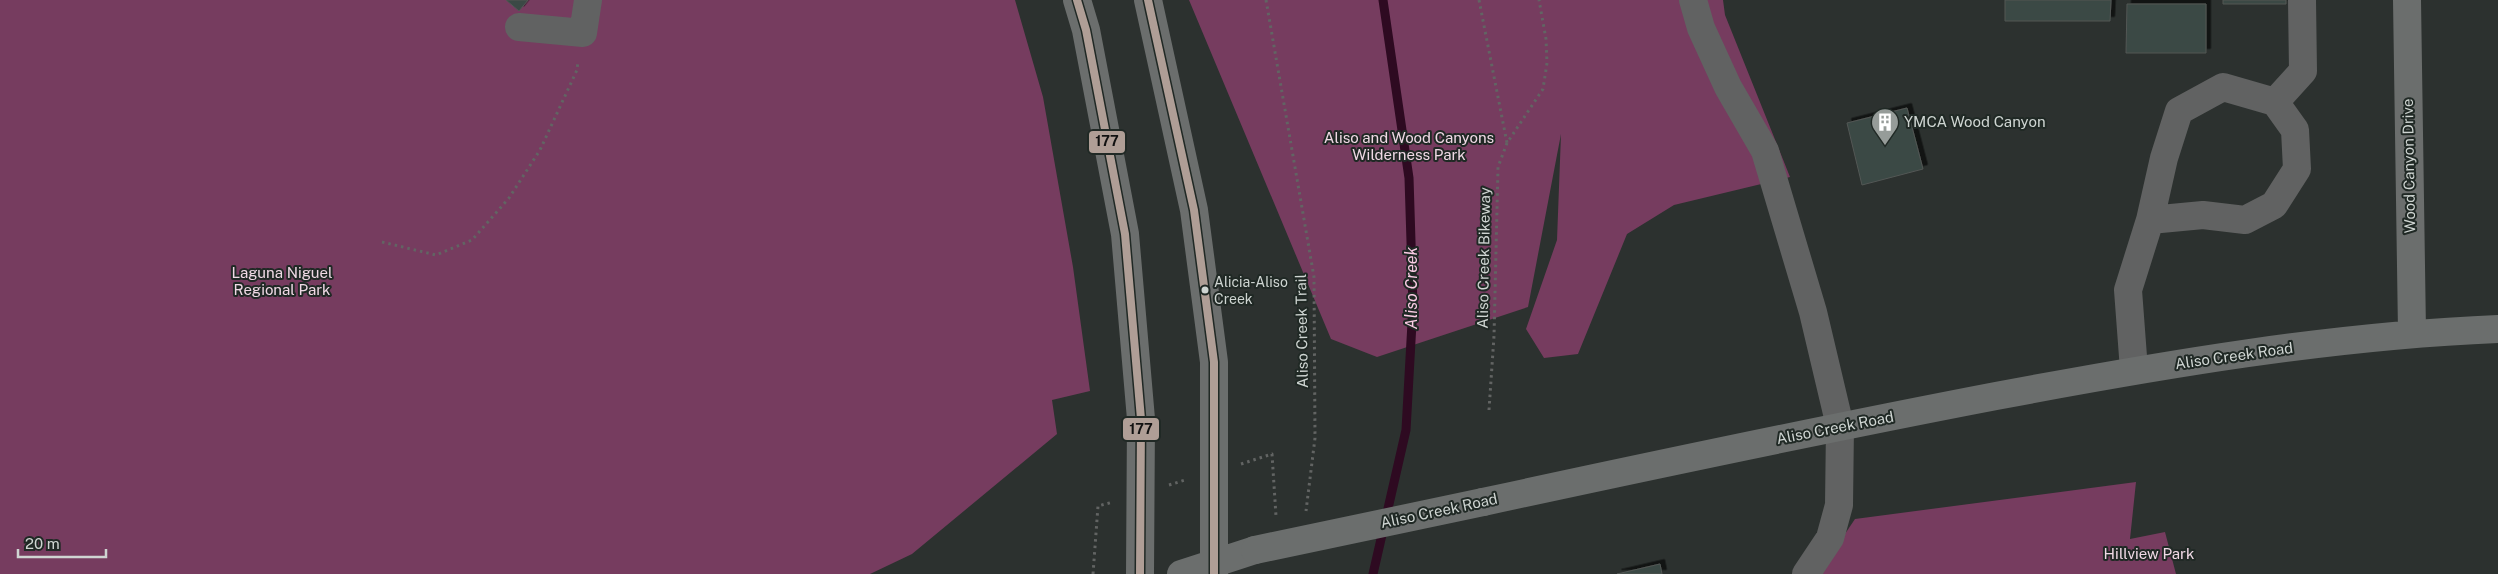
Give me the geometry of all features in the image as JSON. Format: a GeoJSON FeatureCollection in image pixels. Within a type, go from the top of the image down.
{"type":"FeatureCollection","features":[{"type":"Feature","properties":{"kind":"main road"},"geometry":{"type":"LineString","coordinates":[[1077,0],[1086,30],[1125,234],[1141,419],[1140,574]]}},
{"type":"Feature","properties":{"kind":"main road"},"geometry":{"type":"LineString","coordinates":[[1148,0],[1194,210],[1214,362],[1214,568]]}},
{"type":"Feature","properties":{"kind":"main road","name":"Wood Canyon Drive"},"geometry":{"type":"LineString","coordinates":[[2407,0],[2412,332]]}},
{"type":"Feature","properties":{"kind":"main road","name":"Aliso Creek Road"},"geometry":{"type":"LineString","coordinates":[[1181,574],[1214,568],[1255,550],[1840,426],[2134,370],[2412,332],[2498,329]]}},
{"type":"Feature","properties":{"kind":"lane"},"geometry":{"type":"LineString","coordinates":[[519,27],[583,33],[588,0]]}},
{"type":"Feature","properties":{"kind":"lane"},"geometry":{"type":"LineString","coordinates":[[1693,0],[1705,36],[1728,86],[1764,151],[1813,312],[1840,426],[1839,505],[1830,538],[1806,574]]}},
{"type":"Feature","properties":{"kind":"lane"},"geometry":{"type":"LineString","coordinates":[[2275,102],[2303,71],[2302,0]]}},
{"type":"Feature","properties":{"kind":"lane"},"geometry":{"type":"LineString","coordinates":[[2134,370],[2128,290],[2150,220],[2164,158],[2179,111],[2223,87],[2275,102],[2295,130],[2297,169],[2274,206],[2245,220],[2203,214],[2150,220]]}},
{"type":"Feature","properties":{"kind":"path","name":"Aliso Creek Trail"},"geometry":{"type":"LineString","coordinates":[[1266,0],[1314,277],[1315,438],[1305,516]]}},
{"type":"Feature","properties":{"kind":"path"},"geometry":{"type":"LineString","coordinates":[[1479,0],[1507,143]]}},
{"type":"Feature","properties":{"kind":"path","name":"Aliso Creek Bikeway"},"geometry":{"type":"LineString","coordinates":[[1489,410],[1494,336],[1498,167],[1507,143],[1543,89],[1547,63],[1546,39],[1539,0]]}},
{"type":"Feature","properties":{"kind":"path"},"geometry":{"type":"LineString","coordinates":[[382,242],[436,255],[472,240],[508,198],[540,150],[577,70]]}},
{"type":"Feature","properties":{"kind":"green space","name":"Laguna Niguel Regional Park"},"geometry":{"type":"Polygon","coordinates":[[[0,0],[1015,0],[1043,97],[1073,267],[1090,391],[1052,400],[1057,434],[912,554],[870,574],[0,574],[0,0]]]}},
{"type":"Feature","properties":{"kind":"green space","name":"Aliso and Wood Canyons Wilderness Park"},"geometry":{"type":"Polygon","coordinates":[[[1189,0],[1723,0],[1725,15],[1790,177],[1674,205],[1627,234],[1578,354],[1544,358],[1526,329],[1557,240],[1561,134],[1528,307],[1377,357],[1331,339],[1189,0]]]}},
{"type":"Feature","properties":{"kind":"green space","name":"Hillview Park"},"geometry":{"type":"Polygon","coordinates":[[[2136,482],[2130,539],[2165,532],[2176,574],[1818,574],[1855,519],[2136,482]]]}},
{"type":"Feature","properties":{"kind":"building"},"geometry":{"type":"Polygon","coordinates":[[[506,0],[528,0],[519,11],[506,0]]]}},
{"type":"Feature","properties":{"kind":"building"},"geometry":{"type":"Polygon","coordinates":[[[2005,0],[2111,0],[2110,21],[2005,21],[2005,0]]]}},
{"type":"Feature","properties":{"kind":"building"},"geometry":{"type":"Polygon","coordinates":[[[2223,0],[2286,0],[2286,4],[2223,4],[2223,0]]]}},
{"type":"Feature","properties":{"kind":"building"},"geometry":{"type":"Polygon","coordinates":[[[2127,4],[2206,4],[2206,53],[2126,53],[2127,4]]]}},
{"type":"Feature","properties":{"kind":"building","name":"YMCA Wood Canyon"},"geometry":{"type":"Polygon","coordinates":[[[1907,108],[1923,169],[1862,185],[1847,123],[1907,108]]]}},
{"type":"Feature","properties":{"kind":"building"},"geometry":{"type":"Polygon","coordinates":[[[1660,564],[1662,574],[1617,574],[1660,564]]]}},
{"type":"Feature","properties":{"kind":"waterway","name":"Aliso Creek"},"geometry":{"type":"LineString","coordinates":[[1373,574],[1406,430],[1413,305],[1409,178],[1383,0]]}},
{"type":"Feature","properties":{"kind":"transit line","name":"177"},"geometry":{"type":"LineString","coordinates":[[1077,0],[1086,30],[1125,234],[1141,419],[1140,574]]}},
{"type":"Feature","properties":{"kind":"transit line","name":"177"},"geometry":{"type":"LineString","coordinates":[[1148,0],[1194,210],[1214,362],[1214,574]]}},
{"type":"Feature","properties":{"kind":"place","name":"YMCA Wood Canyon"},"geometry":{"type":"Point","coordinates":[1885,146]}},
{"type":"Feature","properties":{"kind":"place","name":"Alicia-Aliso Creek"},"geometry":{"type":"Point","coordinates":[1205,290]}}]}
